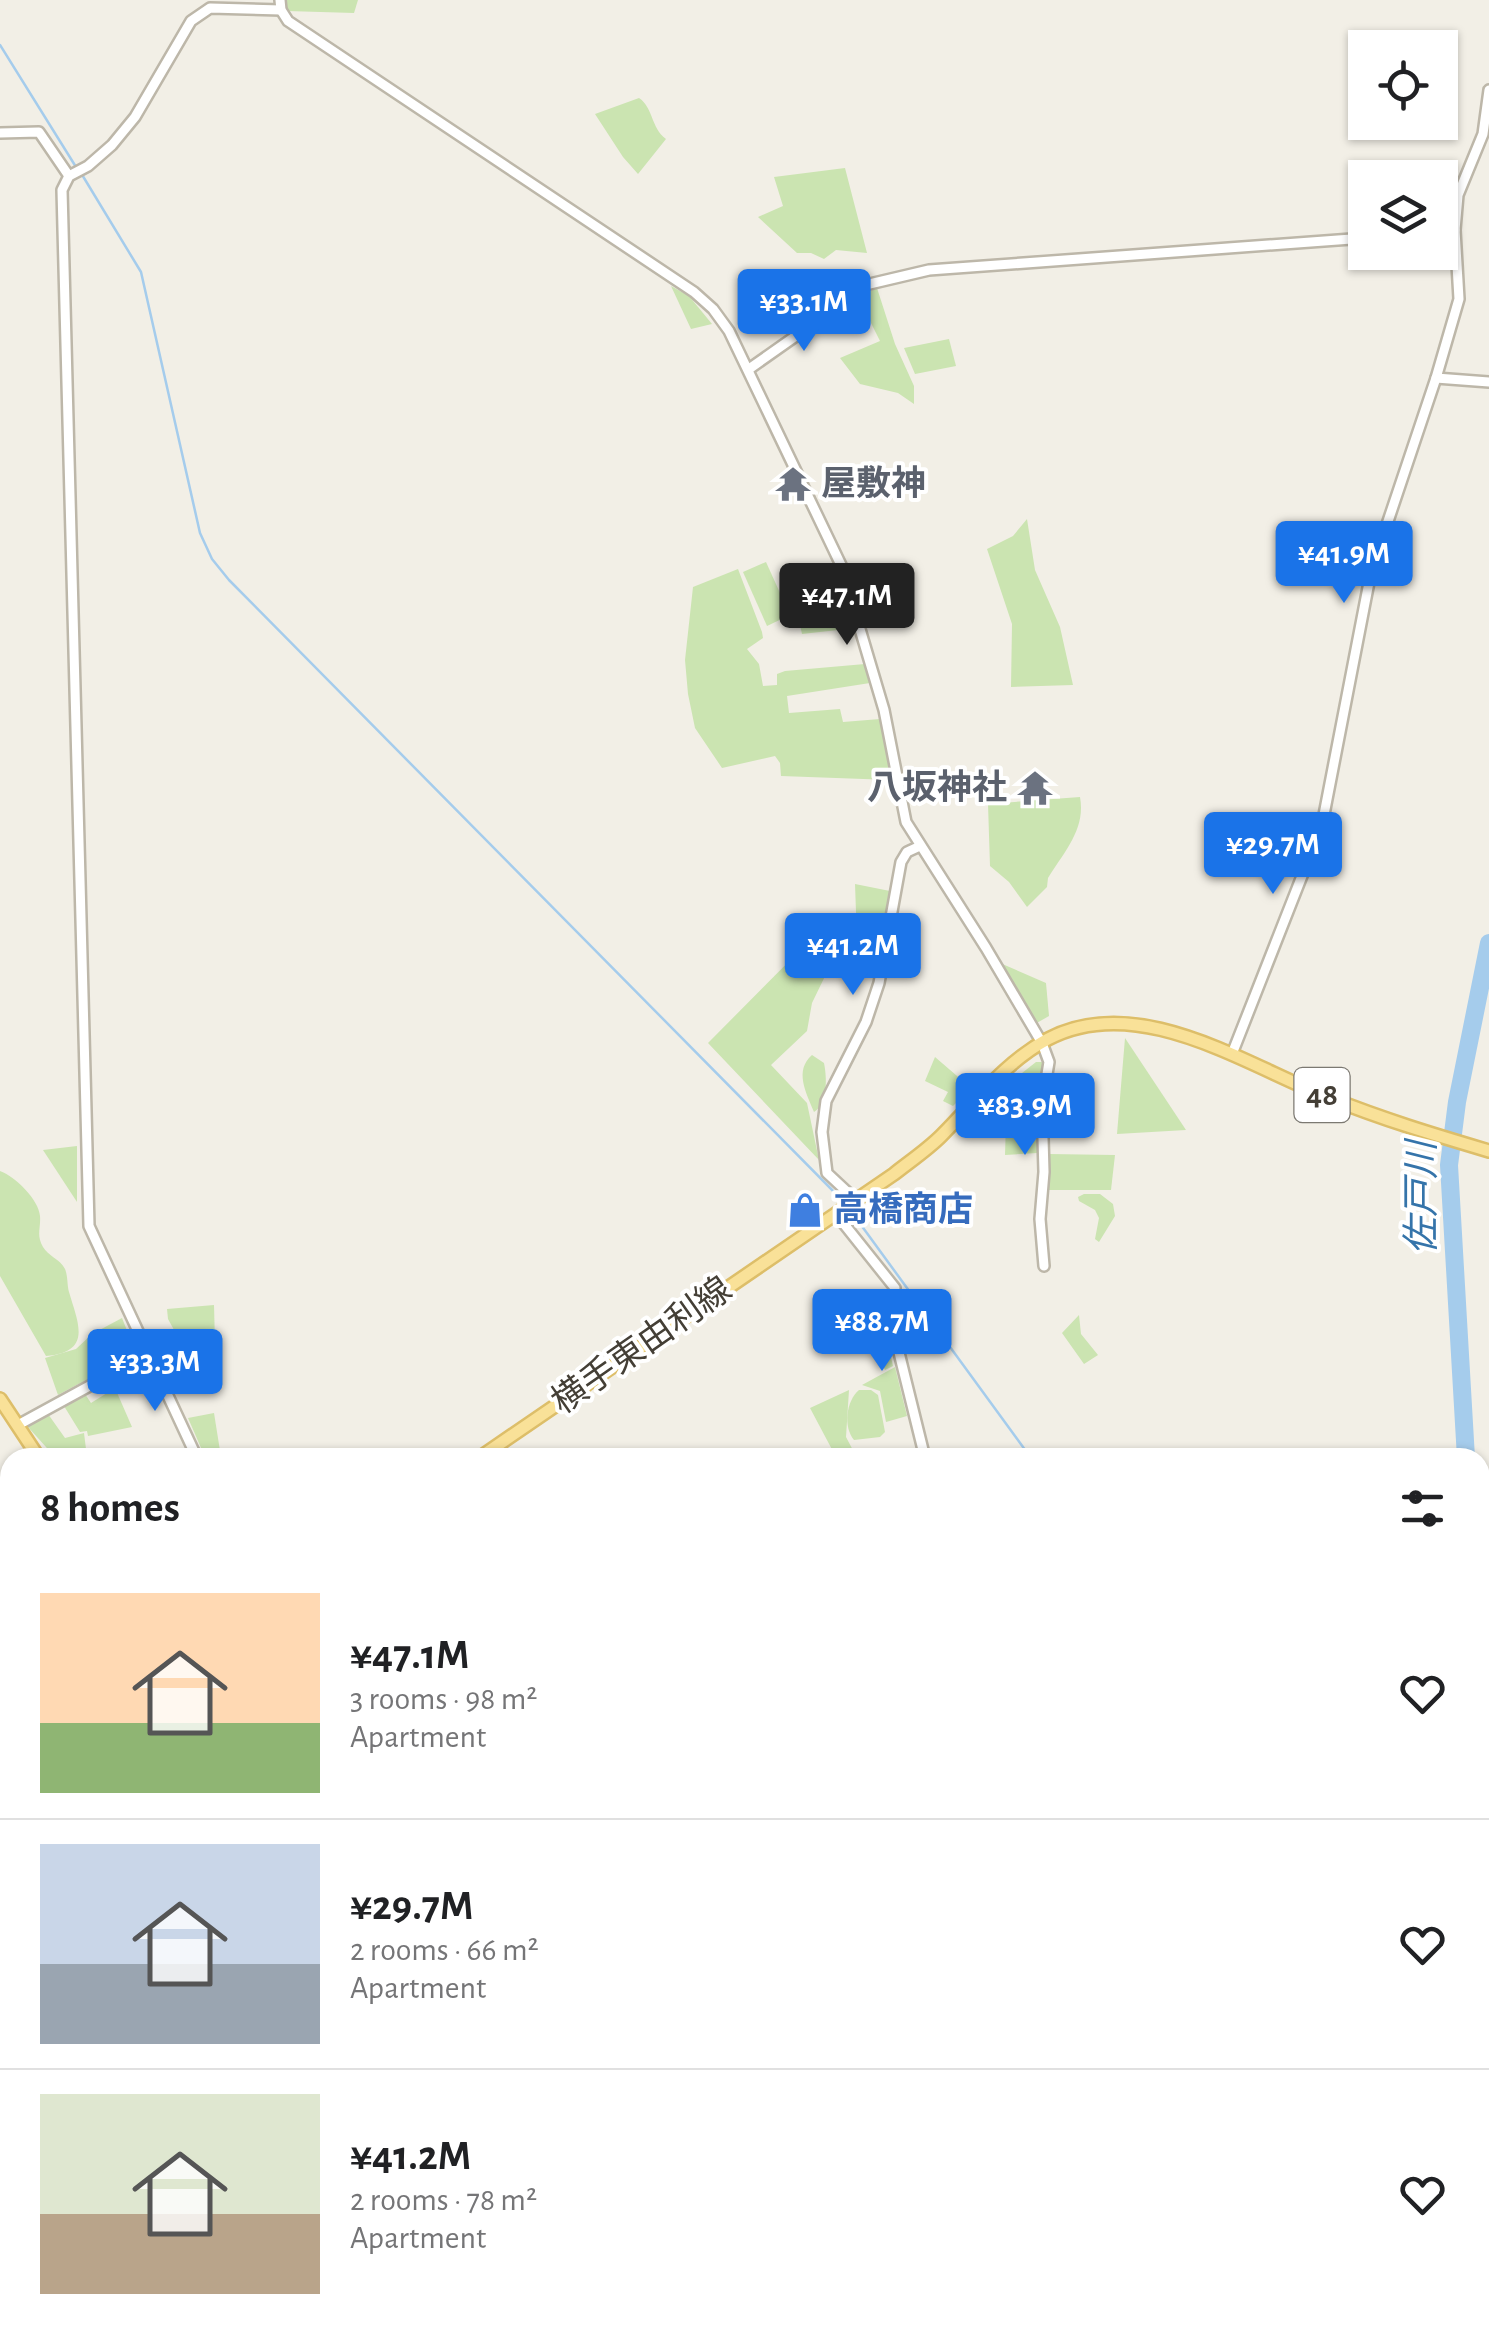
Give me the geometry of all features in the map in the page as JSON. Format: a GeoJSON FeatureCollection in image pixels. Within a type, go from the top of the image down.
{"type":"FeatureCollection","features":[{"type":"Feature","properties":{"kind":"main road","name":"横手東由利線"},"geometry":{"type":"LineString","coordinates":[[494,1448],[857,1200],[938,1139],[1006,1068],[1062,1032],[1122,1023],[1163,1030],[1232,1054],[1415,1131],[1487,1151]]}},
{"type":"Feature","properties":{"kind":"main road"},"geometry":{"type":"LineString","coordinates":[[0,1399],[32,1448]]}},
{"type":"Feature","properties":{"kind":"street"},"geometry":{"type":"LineString","coordinates":[[192,1448],[88,1226],[62,190],[71,175],[112,145],[135,117],[191,21],[210,4],[281,5],[288,20],[319,42],[694,292],[713,308],[729,331],[841,565],[854,601],[884,710],[906,822],[986,948],[1050,1062],[1042,1104],[1044,1172],[1040,1219],[1044,1266]]}},
{"type":"Feature","properties":{"kind":"street"},"geometry":{"type":"LineString","coordinates":[[1458,195],[1483,134],[1489,90]]}},
{"type":"Feature","properties":{"kind":"street"},"geometry":{"type":"LineString","coordinates":[[0,133],[39,132],[71,175]]}},
{"type":"Feature","properties":{"kind":"street"},"geometry":{"type":"LineString","coordinates":[[749,369],[838,307],[861,286],[877,280],[929,270],[1348,239]]}},
{"type":"Feature","properties":{"kind":"street"},"geometry":{"type":"LineString","coordinates":[[1232,1054],[1322,825],[1370,572],[1436,378],[1458,300],[1457,270]]}},
{"type":"Feature","properties":{"kind":"street"},"geometry":{"type":"LineString","coordinates":[[1436,378],[1489,382]]}},
{"type":"Feature","properties":{"kind":"street"},"geometry":{"type":"LineString","coordinates":[[857,1200],[827,1172],[822,1132],[826,1101],[866,1022],[879,982],[901,862],[907,852],[920,846]]}},
{"type":"Feature","properties":{"kind":"street"},"geometry":{"type":"LineString","coordinates":[[836,1214],[895,1288],[889,1312],[923,1448]]}},
{"type":"Feature","properties":{"kind":"street"},"geometry":{"type":"LineString","coordinates":[[18,1426],[148,1354]]}},
{"type":"Feature","properties":{"kind":"green space"},"geometry":{"type":"Polygon","coordinates":[[[286,0],[358,0],[354,13],[287,11],[286,0]]]}},
{"type":"Feature","properties":{"kind":"green space"},"geometry":{"type":"Polygon","coordinates":[[[639,98],[666,139],[638,174],[595,114],[639,98]]]}},
{"type":"Feature","properties":{"kind":"green space"},"geometry":{"type":"Polygon","coordinates":[[[845,168],[867,253],[836,250],[824,259],[811,253],[797,253],[758,217],[783,206],[774,177],[845,168]]]}},
{"type":"Feature","properties":{"kind":"green space"},"geometry":{"type":"Polygon","coordinates":[[[671,286],[689,296],[712,324],[691,329],[671,286]]]}},
{"type":"Feature","properties":{"kind":"green space"},"geometry":{"type":"Polygon","coordinates":[[[877,288],[914,386],[914,404],[898,393],[860,384],[840,358],[880,341],[858,297],[877,288]]]}},
{"type":"Feature","properties":{"kind":"green space"},"geometry":{"type":"Polygon","coordinates":[[[949,339],[956,366],[915,374],[904,348],[949,339]]]}},
{"type":"Feature","properties":{"kind":"green space"},"geometry":{"type":"Polygon","coordinates":[[[1027,519],[1035,570],[1060,627],[1073,685],[1011,687],[1012,624],[987,549],[1013,536],[1027,519]]]}},
{"type":"Feature","properties":{"kind":"green space"},"geometry":{"type":"Polygon","coordinates":[[[766,562],[790,615],[767,626],[743,572],[766,562]]]}},
{"type":"Feature","properties":{"kind":"green space"},"geometry":{"type":"Polygon","coordinates":[[[738,569],[762,632],[763,638],[747,649],[759,664],[763,686],[777,685],[777,674],[785,671],[865,664],[870,683],[787,696],[789,713],[840,709],[843,722],[880,719],[891,780],[781,776],[775,756],[722,768],[695,728],[685,660],[693,587],[738,569]]]}},
{"type":"Feature","properties":{"kind":"green space"},"geometry":{"type":"Polygon","coordinates":[[[812,598],[815,616],[850,609],[856,628],[802,634],[795,602],[812,598]]]}},
{"type":"Feature","properties":{"kind":"green space"},"geometry":{"type":"Polygon","coordinates":[[[1080,797],[1080,820],[1072,840],[1048,878],[1047,887],[1027,907],[1009,882],[990,866],[988,804],[1080,797]]]}},
{"type":"Feature","properties":{"kind":"green space"},"geometry":{"type":"Polygon","coordinates":[[[855,884],[890,891],[878,949],[857,940],[855,884]]]}},
{"type":"Feature","properties":{"kind":"green space"},"geometry":{"type":"Polygon","coordinates":[[[824,926],[828,970],[812,1003],[807,1031],[771,1065],[807,1103],[819,1160],[708,1043],[824,926]]]}},
{"type":"Feature","properties":{"kind":"green space"},"geometry":{"type":"Polygon","coordinates":[[[1000,963],[1046,983],[1049,1016],[1035,1024],[1000,963]]]}},
{"type":"Feature","properties":{"kind":"green space"},"geometry":{"type":"Polygon","coordinates":[[[1125,1038],[1186,1130],[1117,1134],[1125,1038]]]}},
{"type":"Feature","properties":{"kind":"green space"},"geometry":{"type":"Polygon","coordinates":[[[812,1055],[824,1063],[826,1076],[824,1096],[814,1112],[803,1075],[812,1055]]]}},
{"type":"Feature","properties":{"kind":"green space"},"geometry":{"type":"Polygon","coordinates":[[[935,1057],[971,1088],[953,1106],[943,1101],[948,1092],[925,1081],[935,1057]]]}},
{"type":"Feature","properties":{"kind":"green space"},"geometry":{"type":"Polygon","coordinates":[[[1036,1062],[1042,1062],[1036,1103],[1037,1153],[1005,1155],[1006,1122],[986,1108],[1036,1062]]]}},
{"type":"Feature","properties":{"kind":"green space"},"geometry":{"type":"Polygon","coordinates":[[[77,1146],[77,1202],[43,1150],[77,1146]]]}},
{"type":"Feature","properties":{"kind":"green space"},"geometry":{"type":"Polygon","coordinates":[[[1049,1154],[1115,1155],[1111,1190],[1049,1190],[1049,1154]]]}},
{"type":"Feature","properties":{"kind":"green space"},"geometry":{"type":"Polygon","coordinates":[[[0,1171],[31,1196],[39,1210],[41,1243],[66,1272],[78,1334],[71,1349],[61,1353],[46,1356],[0,1276],[0,1171]]]}},
{"type":"Feature","properties":{"kind":"green space"},"geometry":{"type":"Polygon","coordinates":[[[1100,1194],[1113,1204],[1115,1216],[1099,1242],[1095,1239],[1099,1218],[1095,1210],[1079,1201],[1078,1197],[1100,1194]]]}},
{"type":"Feature","properties":{"kind":"green space"},"geometry":{"type":"Polygon","coordinates":[[[883,1299],[883,1322],[893,1366],[885,1370],[856,1313],[883,1299]]]}},
{"type":"Feature","properties":{"kind":"green space"},"geometry":{"type":"Polygon","coordinates":[[[214,1305],[215,1343],[184,1348],[168,1319],[167,1309],[214,1305]]]}},
{"type":"Feature","properties":{"kind":"green space"},"geometry":{"type":"Polygon","coordinates":[[[1079,1315],[1081,1334],[1098,1355],[1084,1364],[1062,1333],[1079,1315]]]}},
{"type":"Feature","properties":{"kind":"green space"},"geometry":{"type":"Polygon","coordinates":[[[122,1318],[136,1353],[58,1395],[45,1358],[76,1349],[92,1334],[122,1318]]]}},
{"type":"Feature","properties":{"kind":"green space"},"geometry":{"type":"Polygon","coordinates":[[[895,1367],[907,1416],[886,1422],[880,1391],[862,1385],[895,1367]]]}},
{"type":"Feature","properties":{"kind":"green space"},"geometry":{"type":"Polygon","coordinates":[[[115,1388],[132,1427],[88,1436],[87,1431],[80,1432],[64,1406],[85,1394],[91,1403],[115,1388]]]}},
{"type":"Feature","properties":{"kind":"green space"},"geometry":{"type":"Polygon","coordinates":[[[849,1390],[846,1437],[852,1448],[831,1448],[810,1408],[849,1390]]]}},
{"type":"Feature","properties":{"kind":"green space"},"geometry":{"type":"Polygon","coordinates":[[[859,1390],[871,1390],[878,1395],[885,1432],[880,1437],[854,1440],[851,1435],[849,1407],[859,1390]]]}},
{"type":"Feature","properties":{"kind":"green space"},"geometry":{"type":"Polygon","coordinates":[[[214,1413],[220,1448],[201,1448],[188,1418],[214,1413]]]}},
{"type":"Feature","properties":{"kind":"green space"},"geometry":{"type":"Polygon","coordinates":[[[48,1414],[65,1438],[84,1433],[86,1448],[47,1448],[28,1427],[48,1414]]]}},
{"type":"Feature","properties":{"kind":"waterway"},"geometry":{"type":"LineString","coordinates":[[0,45],[76,167]]}},
{"type":"Feature","properties":{"kind":"waterway"},"geometry":{"type":"LineString","coordinates":[[81,173],[141,272],[200,533],[212,559],[843,1201]]}},
{"type":"Feature","properties":{"kind":"waterway","name":"佐戸川"},"geometry":{"type":"LineString","coordinates":[[1465,1448],[1449,1165],[1457,1102],[1489,943]]}},
{"type":"Feature","properties":{"kind":"waterway"},"geometry":{"type":"LineString","coordinates":[[853,1214],[1024,1448]]}},
{"type":"Feature","properties":{"kind":"place","name":"屋敷神"},"geometry":{"type":"Point","coordinates":[793,484]}},
{"type":"Feature","properties":{"kind":"place","name":"八坂神社"},"geometry":{"type":"Point","coordinates":[1035,788]}},
{"type":"Feature","properties":{"kind":"place","name":"高橋商店"},"geometry":{"type":"Point","coordinates":[805,1210]}}]}
